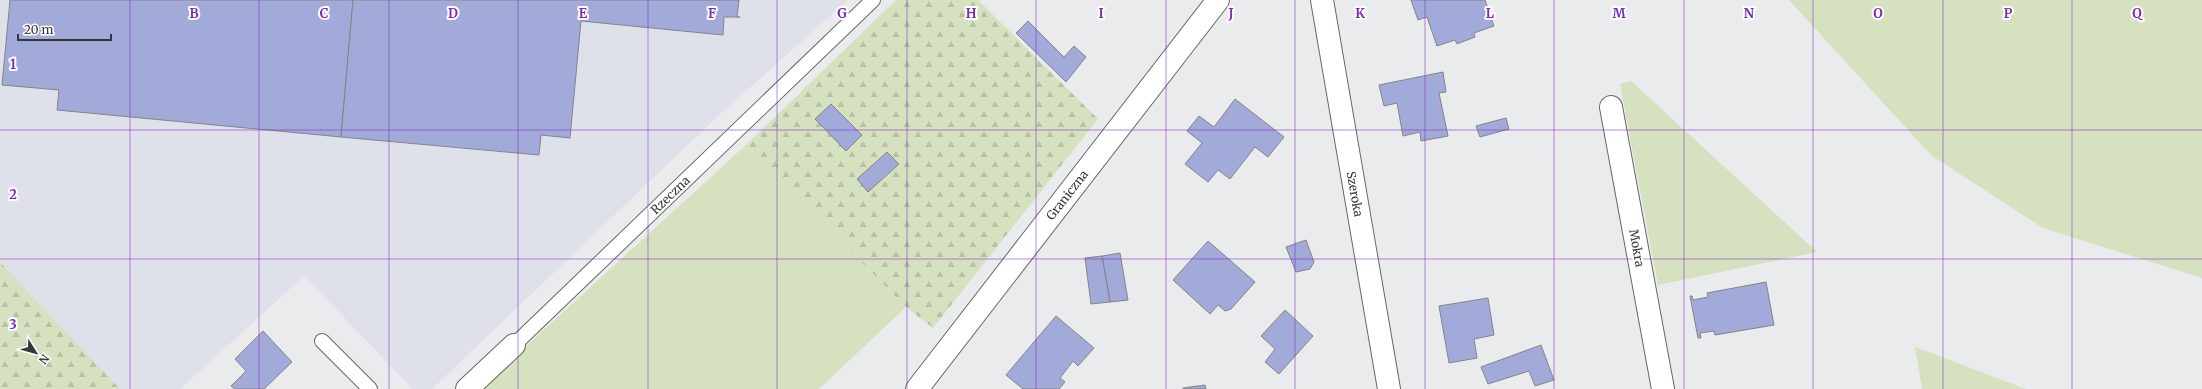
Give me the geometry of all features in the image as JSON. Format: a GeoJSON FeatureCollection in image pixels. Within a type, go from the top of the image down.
{"type":"FeatureCollection","features":[{"type":"Feature","properties":{"kind":"street","name":"Graniczna"},"geometry":{"type":"LineString","coordinates":[[917,389],[1218,0]]}},
{"type":"Feature","properties":{"kind":"street","name":"Szeroka"},"geometry":{"type":"LineString","coordinates":[[1322,0],[1388,389]]}},
{"type":"Feature","properties":{"kind":"street","name":"Mokra"},"geometry":{"type":"LineString","coordinates":[[1611,107],[1662,389]]}},
{"type":"Feature","properties":{"kind":"street","name":"Rzeczna"},"geometry":{"type":"LineString","coordinates":[[467,389],[514,345]]}},
{"type":"Feature","properties":{"kind":"lane","name":"Rzeczna"},"geometry":{"type":"LineString","coordinates":[[514,345],[873,0]]}},
{"type":"Feature","properties":{"kind":"lane"},"geometry":{"type":"LineString","coordinates":[[322,341],[370,389]]}},
{"type":"Feature","properties":{"kind":"shaded area"},"geometry":{"type":"Polygon","coordinates":[[[0,0],[848,0],[718,116],[432,389],[413,389],[304,276],[180,389],[120,389],[0,262],[0,0]]]}},
{"type":"Feature","properties":{"kind":"green space"},"geometry":{"type":"Polygon","coordinates":[[[896,0],[978,0],[1098,119],[933,328],[906,307],[746,145],[896,0]]]}},
{"type":"Feature","properties":{"kind":"green space"},"geometry":{"type":"Polygon","coordinates":[[[1789,0],[2202,0],[2202,278],[2043,228],[1931,155],[1789,0]]]}},
{"type":"Feature","properties":{"kind":"green space"},"geometry":{"type":"Polygon","coordinates":[[[1631,81],[1817,252],[1658,285],[1620,84],[1631,81]]]}},
{"type":"Feature","properties":{"kind":"green space"},"geometry":{"type":"Polygon","coordinates":[[[746,145],[906,307],[819,389],[479,389],[746,145]]]}},
{"type":"Feature","properties":{"kind":"green space"},"geometry":{"type":"Polygon","coordinates":[[[0,262],[120,389],[0,389],[0,262]]]}},
{"type":"Feature","properties":{"kind":"green space"},"geometry":{"type":"Polygon","coordinates":[[[1915,347],[2026,389],[1922,389],[1915,347]]]}},
{"type":"Feature","properties":{"kind":"building"},"geometry":{"type":"Polygon","coordinates":[[[10,0],[353,0],[341,137],[57,110],[59,90],[2,85],[10,0]]]}},
{"type":"Feature","properties":{"kind":"building"},"geometry":{"type":"Polygon","coordinates":[[[353,0],[739,0],[737,17],[724,17],[723,35],[581,21],[570,138],[541,135],[539,155],[341,137],[353,0]]]}},
{"type":"Feature","properties":{"kind":"building"},"geometry":{"type":"Polygon","coordinates":[[[1411,0],[1485,0],[1494,26],[1474,33],[1475,37],[1457,44],[1455,40],[1437,46],[1427,17],[1418,20],[1411,0]]]}},
{"type":"Feature","properties":{"kind":"building"},"geometry":{"type":"Polygon","coordinates":[[[1028,21],[1064,57],[1074,46],[1086,57],[1066,82],[1016,33],[1028,21]]]}},
{"type":"Feature","properties":{"kind":"building"},"geometry":{"type":"Polygon","coordinates":[[[1443,72],[1446,92],[1439,93],[1448,136],[1421,141],[1420,132],[1403,136],[1397,103],[1384,106],[1379,85],[1443,72]]]}},
{"type":"Feature","properties":{"kind":"building"},"geometry":{"type":"Polygon","coordinates":[[[1235,99],[1284,137],[1268,157],[1255,147],[1230,179],[1218,170],[1208,182],[1185,164],[1202,143],[1187,131],[1199,116],[1214,127],[1235,99]]]}},
{"type":"Feature","properties":{"kind":"building"},"geometry":{"type":"Polygon","coordinates":[[[831,104],[862,135],[846,151],[815,119],[831,104]]]}},
{"type":"Feature","properties":{"kind":"building"},"geometry":{"type":"Polygon","coordinates":[[[1506,118],[1509,129],[1480,137],[1476,126],[1506,118]]]}},
{"type":"Feature","properties":{"kind":"building"},"geometry":{"type":"Polygon","coordinates":[[[887,152],[899,164],[868,192],[857,179],[887,152]]]}},
{"type":"Feature","properties":{"kind":"building"},"geometry":{"type":"Polygon","coordinates":[[[1306,240],[1314,262],[1310,269],[1296,272],[1286,247],[1306,240]]]}},
{"type":"Feature","properties":{"kind":"building"},"geometry":{"type":"Polygon","coordinates":[[[1208,241],[1255,282],[1231,309],[1225,311],[1218,305],[1210,314],[1173,280],[1208,241]]]}},
{"type":"Feature","properties":{"kind":"building"},"geometry":{"type":"Polygon","coordinates":[[[1120,253],[1128,300],[1110,302],[1102,256],[1120,253]]]}},
{"type":"Feature","properties":{"kind":"building"},"geometry":{"type":"Polygon","coordinates":[[[1102,256],[1110,302],[1091,304],[1085,258],[1102,256]]]}},
{"type":"Feature","properties":{"kind":"building"},"geometry":{"type":"Polygon","coordinates":[[[1766,282],[1774,325],[1715,335],[1714,331],[1700,333],[1701,338],[1698,338],[1690,296],[1692,296],[1693,300],[1708,297],[1707,293],[1766,282]]]}},
{"type":"Feature","properties":{"kind":"building"},"geometry":{"type":"Polygon","coordinates":[[[1488,298],[1494,335],[1474,339],[1477,358],[1449,363],[1439,306],[1488,298]]]}},
{"type":"Feature","properties":{"kind":"building"},"geometry":{"type":"Polygon","coordinates":[[[1285,310],[1313,336],[1279,374],[1265,362],[1275,349],[1261,336],[1285,310]]]}},
{"type":"Feature","properties":{"kind":"building"},"geometry":{"type":"Polygon","coordinates":[[[1056,316],[1094,348],[1078,366],[1073,361],[1060,378],[1065,382],[1059,389],[1023,389],[1006,375],[1056,316]]]}},
{"type":"Feature","properties":{"kind":"building"},"geometry":{"type":"Polygon","coordinates":[[[263,331],[292,362],[264,389],[235,389],[231,386],[246,371],[235,359],[263,331]]]}},
{"type":"Feature","properties":{"kind":"building"},"geometry":{"type":"Polygon","coordinates":[[[1541,345],[1554,380],[1535,386],[1529,371],[1488,384],[1481,367],[1541,345]]]}},
{"type":"Feature","properties":{"kind":"building"},"geometry":{"type":"Polygon","coordinates":[[[1205,385],[1206,389],[1183,389],[1183,388],[1205,385]]]}}]}
